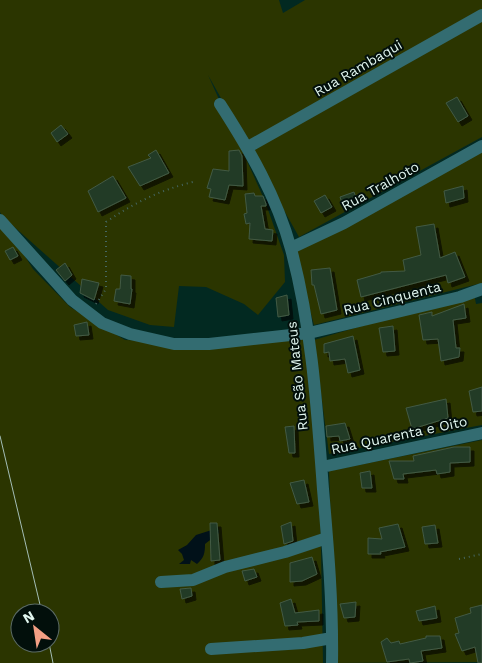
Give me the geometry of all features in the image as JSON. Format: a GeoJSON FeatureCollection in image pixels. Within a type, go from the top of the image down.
{"type":"FeatureCollection","features":[{"type":"Feature","properties":{"kind":"street","name":"Rua Rambaqui"},"geometry":{"type":"LineString","coordinates":[[248,147],[482,14]]}},
{"type":"Feature","properties":{"kind":"street","name":"Rua São Mateus"},"geometry":{"type":"LineString","coordinates":[[220,104],[248,147],[268,188],[291,248],[309,333],[322,466],[332,663]]}},
{"type":"Feature","properties":{"kind":"street","name":"Rua Tralhoto"},"geometry":{"type":"LineString","coordinates":[[291,248],[344,223],[482,146]]}},
{"type":"Feature","properties":{"kind":"street","name":"Rua Cinquenta"},"geometry":{"type":"LineString","coordinates":[[0,220],[72,300],[102,324],[130,334],[174,344],[208,344],[309,333],[450,299],[482,289]]}},
{"type":"Feature","properties":{"kind":"street","name":"Rua Quarenta e Oito"},"geometry":{"type":"LineString","coordinates":[[322,466],[482,433]]}},
{"type":"Feature","properties":{"kind":"street"},"geometry":{"type":"LineString","coordinates":[[161,582],[193,580],[225,567],[285,552],[327,538]]}},
{"type":"Feature","properties":{"kind":"street"},"geometry":{"type":"LineString","coordinates":[[211,649],[303,643],[332,638]]}},
{"type":"Feature","properties":{"kind":"path"},"geometry":{"type":"LineString","coordinates":[[89,314],[106,289],[106,222],[133,204],[172,187],[192,182]]}},
{"type":"Feature","properties":{"kind":"path"},"geometry":{"type":"LineString","coordinates":[[459,559],[482,554]]}},
{"type":"Feature","properties":{"kind":"green space"},"geometry":{"type":"Polygon","coordinates":[[[0,0],[279,0],[283,13],[305,0],[482,0],[482,137],[299,237],[208,75],[265,201],[284,255],[285,282],[258,315],[244,304],[206,287],[179,286],[174,327],[150,325],[108,310],[2,216],[0,212],[0,0]]]}},
{"type":"Feature","properties":{"kind":"green space"},"geometry":{"type":"Polygon","coordinates":[[[482,149],[482,283],[314,325],[294,250],[482,149]]]}},
{"type":"Feature","properties":{"kind":"green space"},"geometry":{"type":"Polygon","coordinates":[[[0,217],[33,269],[70,307],[125,340],[220,343],[309,333],[319,436],[323,663],[0,663],[0,217]]]}},
{"type":"Feature","properties":{"kind":"green space"},"geometry":{"type":"Polygon","coordinates":[[[474,293],[476,304],[482,303],[482,425],[329,454],[314,340],[474,293]]]}},
{"type":"Feature","properties":{"kind":"green space"},"geometry":{"type":"Polygon","coordinates":[[[482,440],[482,662],[336,663],[329,471],[482,440]]]}},
{"type":"Feature","properties":{"kind":"shaded area"},"geometry":{"type":"Polygon","coordinates":[[[218,528],[219,533],[205,544],[204,555],[197,564],[191,560],[190,564],[179,564],[184,560],[178,550],[187,545],[196,535],[218,528]]]}},
{"type":"Feature","properties":{"kind":"building"},"geometry":{"type":"Polygon","coordinates":[[[457,97],[468,116],[458,122],[446,103],[457,97]]]}},
{"type":"Feature","properties":{"kind":"building"},"geometry":{"type":"Polygon","coordinates":[[[61,125],[68,134],[57,142],[51,133],[61,125]]]}},
{"type":"Feature","properties":{"kind":"building"},"geometry":{"type":"Polygon","coordinates":[[[156,150],[169,173],[140,186],[128,167],[151,158],[148,155],[156,150]]]}},
{"type":"Feature","properties":{"kind":"building"},"geometry":{"type":"Polygon","coordinates":[[[239,150],[242,156],[243,186],[229,185],[225,200],[209,197],[211,189],[207,188],[213,169],[229,171],[229,151],[239,150]]]}},
{"type":"Feature","properties":{"kind":"building"},"geometry":{"type":"Polygon","coordinates":[[[113,176],[126,198],[98,212],[88,191],[113,176]]]}},
{"type":"Feature","properties":{"kind":"building"},"geometry":{"type":"Polygon","coordinates":[[[463,186],[464,198],[446,203],[444,191],[463,186]]]}},
{"type":"Feature","properties":{"kind":"building"},"geometry":{"type":"Polygon","coordinates":[[[354,192],[357,200],[343,206],[340,197],[354,192]]]}},
{"type":"Feature","properties":{"kind":"building"},"geometry":{"type":"Polygon","coordinates":[[[254,193],[255,196],[263,196],[266,204],[266,206],[261,206],[265,229],[273,230],[272,241],[249,239],[250,223],[246,224],[244,214],[247,213],[245,194],[254,193]]]}},
{"type":"Feature","properties":{"kind":"building"},"geometry":{"type":"Polygon","coordinates":[[[325,195],[332,207],[321,213],[314,201],[325,195]]]}},
{"type":"Feature","properties":{"kind":"building"},"geometry":{"type":"Polygon","coordinates":[[[434,224],[440,258],[455,252],[465,277],[448,283],[446,275],[361,297],[357,280],[381,272],[405,271],[403,260],[421,255],[416,227],[434,224]]]}},
{"type":"Feature","properties":{"kind":"building"},"geometry":{"type":"Polygon","coordinates":[[[13,247],[18,256],[10,260],[5,251],[13,247]]]}},
{"type":"Feature","properties":{"kind":"building"},"geometry":{"type":"Polygon","coordinates":[[[65,263],[72,275],[65,281],[56,270],[65,263]]]}},
{"type":"Feature","properties":{"kind":"building"},"geometry":{"type":"Polygon","coordinates":[[[330,268],[337,310],[321,314],[314,285],[312,285],[311,270],[330,268]]]}},
{"type":"Feature","properties":{"kind":"building"},"geometry":{"type":"Polygon","coordinates":[[[121,275],[131,276],[130,304],[114,301],[116,289],[120,289],[121,275]]]}},
{"type":"Feature","properties":{"kind":"building"},"geometry":{"type":"Polygon","coordinates":[[[82,279],[99,283],[94,300],[80,293],[82,279]]]}},
{"type":"Feature","properties":{"kind":"building"},"geometry":{"type":"Polygon","coordinates":[[[287,295],[289,315],[278,317],[276,298],[287,295]]]}},
{"type":"Feature","properties":{"kind":"building"},"geometry":{"type":"Polygon","coordinates":[[[464,304],[466,318],[453,320],[456,348],[460,348],[459,357],[441,361],[438,339],[423,340],[419,315],[432,312],[432,316],[464,304]]]}},
{"type":"Feature","properties":{"kind":"building"},"geometry":{"type":"Polygon","coordinates":[[[87,322],[89,335],[76,336],[74,325],[87,322]]]}},
{"type":"Feature","properties":{"kind":"building"},"geometry":{"type":"Polygon","coordinates":[[[393,326],[395,351],[383,352],[379,328],[393,326]]]}},
{"type":"Feature","properties":{"kind":"building"},"geometry":{"type":"Polygon","coordinates":[[[353,336],[360,370],[348,373],[345,359],[330,361],[329,352],[324,353],[324,344],[353,336]]]}},
{"type":"Feature","properties":{"kind":"building"},"geometry":{"type":"Polygon","coordinates":[[[482,387],[482,411],[473,412],[469,391],[482,387]]]}},
{"type":"Feature","properties":{"kind":"building"},"geometry":{"type":"Polygon","coordinates":[[[446,399],[448,418],[412,429],[406,408],[446,399]]]}},
{"type":"Feature","properties":{"kind":"building"},"geometry":{"type":"Polygon","coordinates":[[[345,423],[350,439],[340,441],[339,436],[327,437],[326,426],[345,423]]]}},
{"type":"Feature","properties":{"kind":"building"},"geometry":{"type":"Polygon","coordinates":[[[294,426],[295,453],[289,453],[285,427],[294,426]]]}},
{"type":"Feature","properties":{"kind":"building"},"geometry":{"type":"Polygon","coordinates":[[[454,447],[470,447],[470,462],[450,463],[450,472],[437,474],[436,470],[403,474],[404,479],[394,479],[389,461],[414,461],[413,456],[454,447]]]}},
{"type":"Feature","properties":{"kind":"building"},"geometry":{"type":"Polygon","coordinates":[[[370,471],[372,488],[362,488],[360,473],[370,471]]]}},
{"type":"Feature","properties":{"kind":"building"},"geometry":{"type":"Polygon","coordinates":[[[304,480],[309,502],[297,504],[290,483],[304,480]]]}},
{"type":"Feature","properties":{"kind":"building"},"geometry":{"type":"Polygon","coordinates":[[[291,522],[293,541],[284,544],[281,526],[291,522]]]}},
{"type":"Feature","properties":{"kind":"building"},"geometry":{"type":"Polygon","coordinates":[[[210,523],[217,523],[220,560],[211,561],[210,523]]]}},
{"type":"Feature","properties":{"kind":"building"},"geometry":{"type":"Polygon","coordinates":[[[398,524],[405,547],[380,552],[381,554],[368,554],[368,538],[382,539],[379,528],[398,524]]]}},
{"type":"Feature","properties":{"kind":"building"},"geometry":{"type":"Polygon","coordinates":[[[435,525],[438,543],[425,544],[422,527],[435,525]]]}},
{"type":"Feature","properties":{"kind":"building"},"geometry":{"type":"Polygon","coordinates":[[[312,557],[317,574],[302,581],[290,582],[290,563],[312,557]]]}},
{"type":"Feature","properties":{"kind":"building"},"geometry":{"type":"Polygon","coordinates":[[[254,569],[257,577],[245,581],[242,571],[254,569]]]}},
{"type":"Feature","properties":{"kind":"building"},"geometry":{"type":"Polygon","coordinates":[[[191,588],[192,596],[182,599],[180,589],[191,588]]]}},
{"type":"Feature","properties":{"kind":"building"},"geometry":{"type":"Polygon","coordinates":[[[291,599],[295,613],[319,610],[319,621],[297,622],[298,625],[285,626],[280,603],[291,599]]]}},
{"type":"Feature","properties":{"kind":"building"},"geometry":{"type":"Polygon","coordinates":[[[356,602],[355,617],[344,618],[340,604],[356,602]]]}},
{"type":"Feature","properties":{"kind":"building"},"geometry":{"type":"Polygon","coordinates":[[[482,605],[482,663],[478,663],[475,647],[462,651],[455,634],[459,633],[455,618],[471,613],[470,608],[482,605]]]}},
{"type":"Feature","properties":{"kind":"building"},"geometry":{"type":"Polygon","coordinates":[[[435,606],[437,618],[419,621],[416,611],[435,606]]]}},
{"type":"Feature","properties":{"kind":"building"},"geometry":{"type":"Polygon","coordinates":[[[426,636],[440,636],[442,648],[421,651],[423,661],[410,663],[409,659],[387,662],[381,642],[387,638],[391,643],[399,641],[400,644],[426,638],[426,636]]]}},
{"type":"Feature","properties":{"kind":"tram line"},"geometry":{"type":"LineString","coordinates":[[0,436],[40,603]]}},
{"type":"Feature","properties":{"kind":"tram line"},"geometry":{"type":"LineString","coordinates":[[51,653],[53,663]]}}]}
